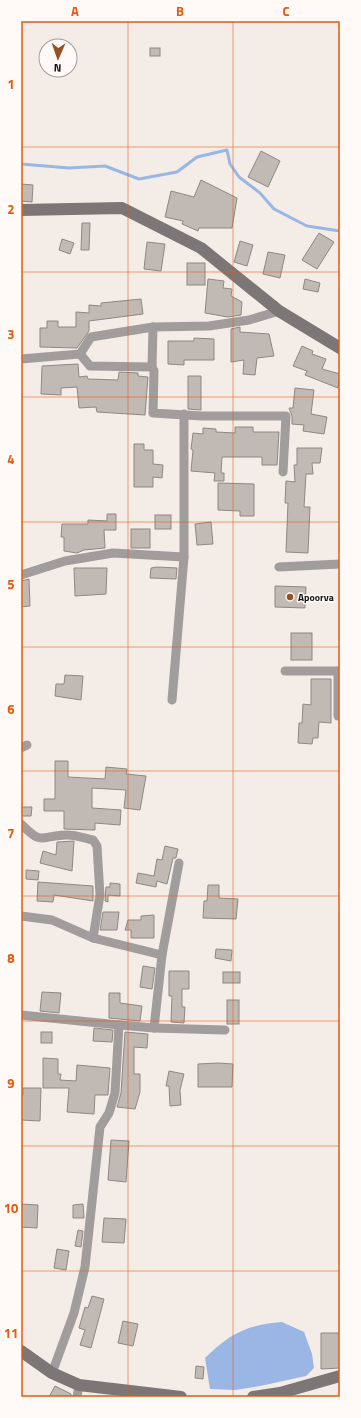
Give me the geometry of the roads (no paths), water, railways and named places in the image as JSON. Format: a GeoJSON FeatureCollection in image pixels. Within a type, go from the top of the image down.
{"type":"FeatureCollection","features":[{"type":"Feature","properties":{"kind":"street"},"geometry":{"type":"LineString","coordinates":[[21,210],[122,208],[201,248],[279,311],[340,348]]}},
{"type":"Feature","properties":{"kind":"street"},"geometry":{"type":"LineString","coordinates":[[80,354],[91,337],[153,327],[209,326],[249,320],[279,311]]}},
{"type":"Feature","properties":{"kind":"street"},"geometry":{"type":"LineString","coordinates":[[153,327],[153,413],[286,416],[283,472]]}},
{"type":"Feature","properties":{"kind":"street"},"geometry":{"type":"LineString","coordinates":[[21,359],[80,354]]}},
{"type":"Feature","properties":{"kind":"street"},"geometry":{"type":"LineString","coordinates":[[80,354],[90,366],[152,367]]}},
{"type":"Feature","properties":{"kind":"street"},"geometry":{"type":"LineString","coordinates":[[172,700],[184,557],[184,414]]}},
{"type":"Feature","properties":{"kind":"street"},"geometry":{"type":"LineString","coordinates":[[21,574],[65,561],[113,553],[184,557]]}},
{"type":"Feature","properties":{"kind":"street"},"geometry":{"type":"LineString","coordinates":[[279,567],[340,564]]}},
{"type":"Feature","properties":{"kind":"street"},"geometry":{"type":"LineString","coordinates":[[285,671],[339,671],[338,716]]}},
{"type":"Feature","properties":{"kind":"street"},"geometry":{"type":"LineString","coordinates":[[21,824],[32,836],[43,839],[66,835],[93,840],[97,846],[100,896],[93,938]]}},
{"type":"Feature","properties":{"kind":"street"},"geometry":{"type":"LineString","coordinates":[[154,1028],[162,955],[179,863]]}},
{"type":"Feature","properties":{"kind":"street"},"geometry":{"type":"LineString","coordinates":[[21,916],[52,920],[93,938],[162,955]]}},
{"type":"Feature","properties":{"kind":"street"},"geometry":{"type":"LineString","coordinates":[[21,1015],[154,1028],[225,1030]]}},
{"type":"Feature","properties":{"kind":"street"},"geometry":{"type":"LineString","coordinates":[[52,1373],[74,1313],[85,1267],[100,1127],[109,1113],[115,1093],[119,1025]]}},
{"type":"Feature","properties":{"kind":"street"},"geometry":{"type":"LineString","coordinates":[[21,1351],[52,1373],[79,1385],[181,1397]]}},
{"type":"Feature","properties":{"kind":"street"},"geometry":{"type":"LineString","coordinates":[[253,1397],[280,1393],[340,1376]]}},
{"type":"Feature","properties":{"kind":"street"},"geometry":{"type":"LineString","coordinates":[[77,1397],[79,1385]]}},
{"type":"Feature","properties":{"kind":"water"},"geometry":{"type":"Polygon","coordinates":[[[282,1322],[304,1332],[312,1354],[314,1368],[306,1376],[235,1390],[210,1389],[205,1358],[239,1332],[248,1328],[269,1323],[282,1322]]]}},
{"type":"Feature","properties":{"kind":"waterway"},"geometry":{"type":"LineString","coordinates":[[21,164],[69,168],[105,166],[139,179],[177,172],[197,157],[227,150],[230,164],[239,177],[260,193],[274,209],[307,226],[340,231]]}},
{"type":"Feature","properties":{"kind":"place","name":"Apoorva"},"geometry":{"type":"Point","coordinates":[290,597]}}]}
